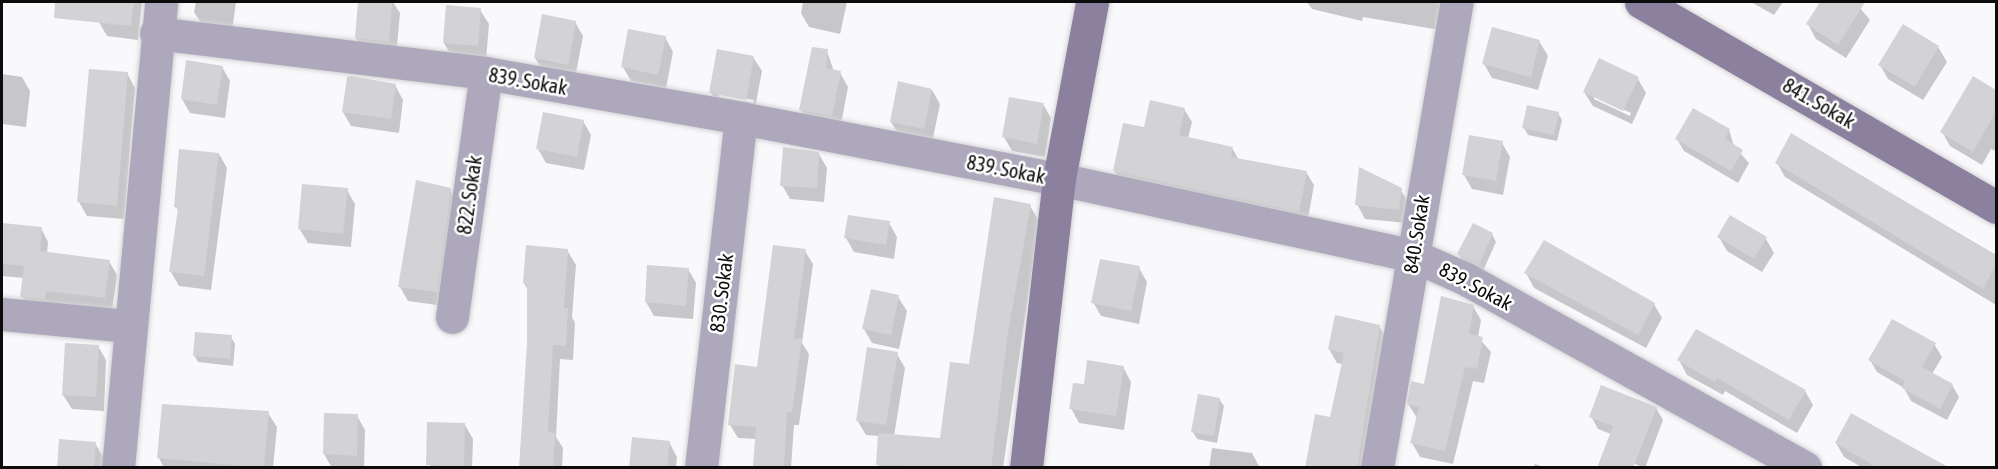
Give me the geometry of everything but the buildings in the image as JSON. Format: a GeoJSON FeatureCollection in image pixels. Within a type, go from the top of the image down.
{"type":"FeatureCollection","features":[{"type":"Feature","properties":{"kind":"street"},"geometry":{"type":"LineString","coordinates":[[118,468],[156,33],[161,2]]}},
{"type":"Feature","properties":{"kind":"street"},"geometry":{"type":"LineString","coordinates":[[1026,468],[1059,179],[1092,2]]}},
{"type":"Feature","properties":{"kind":"street","name":"840. Sokak"},"geometry":{"type":"LineString","coordinates":[[1377,468],[1457,2]]}},
{"type":"Feature","properties":{"kind":"street","name":"841. Sokak"},"geometry":{"type":"LineString","coordinates":[[1641,2],[1996,207]]}},
{"type":"Feature","properties":{"kind":"street","name":"839. Sokak"},"geometry":{"type":"LineString","coordinates":[[156,33],[486,73],[741,118],[1059,179],[1412,255],[1466,279],[1805,468]]}},
{"type":"Feature","properties":{"kind":"street","name":"822. Sokak"},"geometry":{"type":"LineString","coordinates":[[452,317],[486,73]]}},
{"type":"Feature","properties":{"kind":"street","name":"830. Sokak"},"geometry":{"type":"LineString","coordinates":[[701,468],[741,118]]}},
{"type":"Feature","properties":{"kind":"street"},"geometry":{"type":"LineString","coordinates":[[2,314],[129,326]]}}]}
